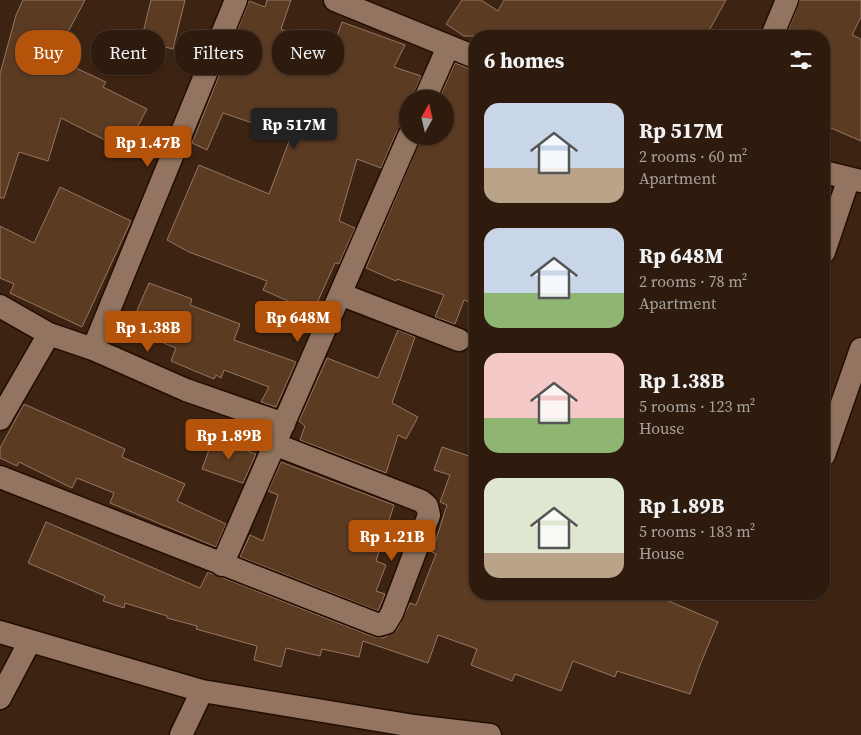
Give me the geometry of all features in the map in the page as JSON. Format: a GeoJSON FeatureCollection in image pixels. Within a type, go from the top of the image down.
{"type":"FeatureCollection","features":[{"type":"Feature","properties":{"kind":"street"},"geometry":{"type":"LineString","coordinates":[[93,349],[236,0]]}},
{"type":"Feature","properties":{"kind":"street"},"geometry":{"type":"LineString","coordinates":[[335,0],[469,55]]}},
{"type":"Feature","properties":{"kind":"street"},"geometry":{"type":"LineString","coordinates":[[774,30],[787,0]]}},
{"type":"Feature","properties":{"kind":"street"},"geometry":{"type":"LineString","coordinates":[[430,90],[448,47]]}},
{"type":"Feature","properties":{"kind":"street"},"geometry":{"type":"LineString","coordinates":[[222,565],[405,145]]}},
{"type":"Feature","properties":{"kind":"street"},"geometry":{"type":"LineString","coordinates":[[830,173],[855,179],[830,238]]}},
{"type":"Feature","properties":{"kind":"street"},"geometry":{"type":"LineString","coordinates":[[340,294],[459,340]]}},
{"type":"Feature","properties":{"kind":"street"},"geometry":{"type":"LineString","coordinates":[[0,306],[49,334],[93,349],[186,390],[284,424]]}},
{"type":"Feature","properties":{"kind":"street"},"geometry":{"type":"LineString","coordinates":[[0,419],[49,334]]}},
{"type":"Feature","properties":{"kind":"street"},"geometry":{"type":"LineString","coordinates":[[830,438],[861,349]]}},
{"type":"Feature","properties":{"kind":"street"},"geometry":{"type":"LineString","coordinates":[[0,477],[379,625],[386,623],[392,613],[429,515],[427,506],[421,501],[274,444]]}},
{"type":"Feature","properties":{"kind":"street"},"geometry":{"type":"LineString","coordinates":[[0,632],[202,691],[414,726],[490,735]]}},
{"type":"Feature","properties":{"kind":"street"},"geometry":{"type":"LineString","coordinates":[[0,698],[30,641]]}},
{"type":"Feature","properties":{"kind":"street"},"geometry":{"type":"LineString","coordinates":[[181,735],[202,691]]}},
{"type":"Feature","properties":{"kind":"building"},"geometry":{"type":"Polygon","coordinates":[[[23,0],[85,0],[69,30],[15,30],[15,75],[81,75],[81,70],[106,82],[103,87],[147,109],[125,150],[61,118],[48,161],[19,152],[4,198],[0,198],[0,74],[16,15],[23,0]]]}},
{"type":"Feature","properties":{"kind":"building"},"geometry":{"type":"Polygon","coordinates":[[[151,0],[185,0],[178,30],[175,30],[173,49],[165,47],[165,30],[144,30],[151,0]]]}},
{"type":"Feature","properties":{"kind":"building"},"geometry":{"type":"Polygon","coordinates":[[[267,0],[291,0],[281,29],[283,30],[272,30],[272,75],[344,75],[344,30],[339,30],[342,22],[405,45],[394,67],[421,76],[416,90],[399,90],[399,130],[381,168],[357,159],[339,221],[355,228],[339,264],[335,263],[313,312],[263,290],[267,281],[189,252],[167,240],[199,165],[269,194],[291,136],[223,113],[207,150],[192,143],[219,75],[262,75],[262,30],[237,30],[249,1],[265,7],[267,0]]]}},
{"type":"Feature","properties":{"kind":"building"},"geometry":{"type":"Polygon","coordinates":[[[462,0],[481,0],[498,11],[504,0],[726,0],[709,30],[469,30],[469,36],[464,36],[446,24],[462,0]]]}},
{"type":"Feature","properties":{"kind":"building"},"geometry":{"type":"Polygon","coordinates":[[[800,0],[861,0],[861,17],[852,35],[861,39],[861,141],[830,128],[830,30],[788,30],[800,0]]]}},
{"type":"Feature","properties":{"kind":"building"},"geometry":{"type":"Polygon","coordinates":[[[455,63],[469,69],[469,302],[464,300],[455,324],[435,317],[444,295],[397,279],[396,281],[366,268],[418,145],[454,145],[454,90],[443,90],[455,63]]]}},
{"type":"Feature","properties":{"kind":"building"},"geometry":{"type":"Polygon","coordinates":[[[60,187],[131,221],[82,327],[10,293],[14,284],[0,278],[0,226],[34,243],[60,187]]]}},
{"type":"Feature","properties":{"kind":"building"},"geometry":{"type":"Polygon","coordinates":[[[149,283],[192,299],[190,305],[240,324],[234,340],[296,362],[276,407],[261,402],[269,387],[224,370],[221,378],[216,375],[214,379],[171,361],[176,348],[129,329],[149,283]]]}},
{"type":"Feature","properties":{"kind":"building"},"geometry":{"type":"Polygon","coordinates":[[[398,330],[415,337],[392,403],[418,417],[406,439],[398,435],[386,473],[300,440],[305,426],[299,421],[327,358],[378,378],[398,330]]]}},
{"type":"Feature","properties":{"kind":"building"},"geometry":{"type":"Polygon","coordinates":[[[24,404],[125,449],[122,457],[185,484],[177,501],[226,524],[216,547],[110,503],[114,493],[77,478],[72,488],[19,462],[17,466],[0,458],[0,448],[24,404]]]}},
{"type":"Feature","properties":{"kind":"building"},"geometry":{"type":"Polygon","coordinates":[[[213,439],[256,454],[243,483],[202,469],[213,439]]]}},
{"type":"Feature","properties":{"kind":"building"},"geometry":{"type":"Polygon","coordinates":[[[442,447],[469,456],[469,600],[666,600],[718,622],[690,694],[617,671],[615,677],[573,661],[561,691],[515,674],[512,681],[471,665],[477,649],[438,635],[428,663],[363,641],[359,657],[322,649],[320,656],[286,648],[281,667],[254,660],[257,646],[196,629],[197,626],[167,618],[167,616],[125,603],[124,608],[103,601],[105,596],[28,563],[46,522],[200,588],[208,572],[374,637],[383,638],[397,630],[410,603],[416,605],[436,554],[432,552],[447,505],[440,502],[450,475],[434,470],[442,447]]]}},
{"type":"Feature","properties":{"kind":"building"},"geometry":{"type":"Polygon","coordinates":[[[281,462],[394,505],[376,561],[386,565],[376,591],[385,594],[378,611],[240,557],[250,535],[263,541],[278,495],[268,491],[281,462]]]}}]}
